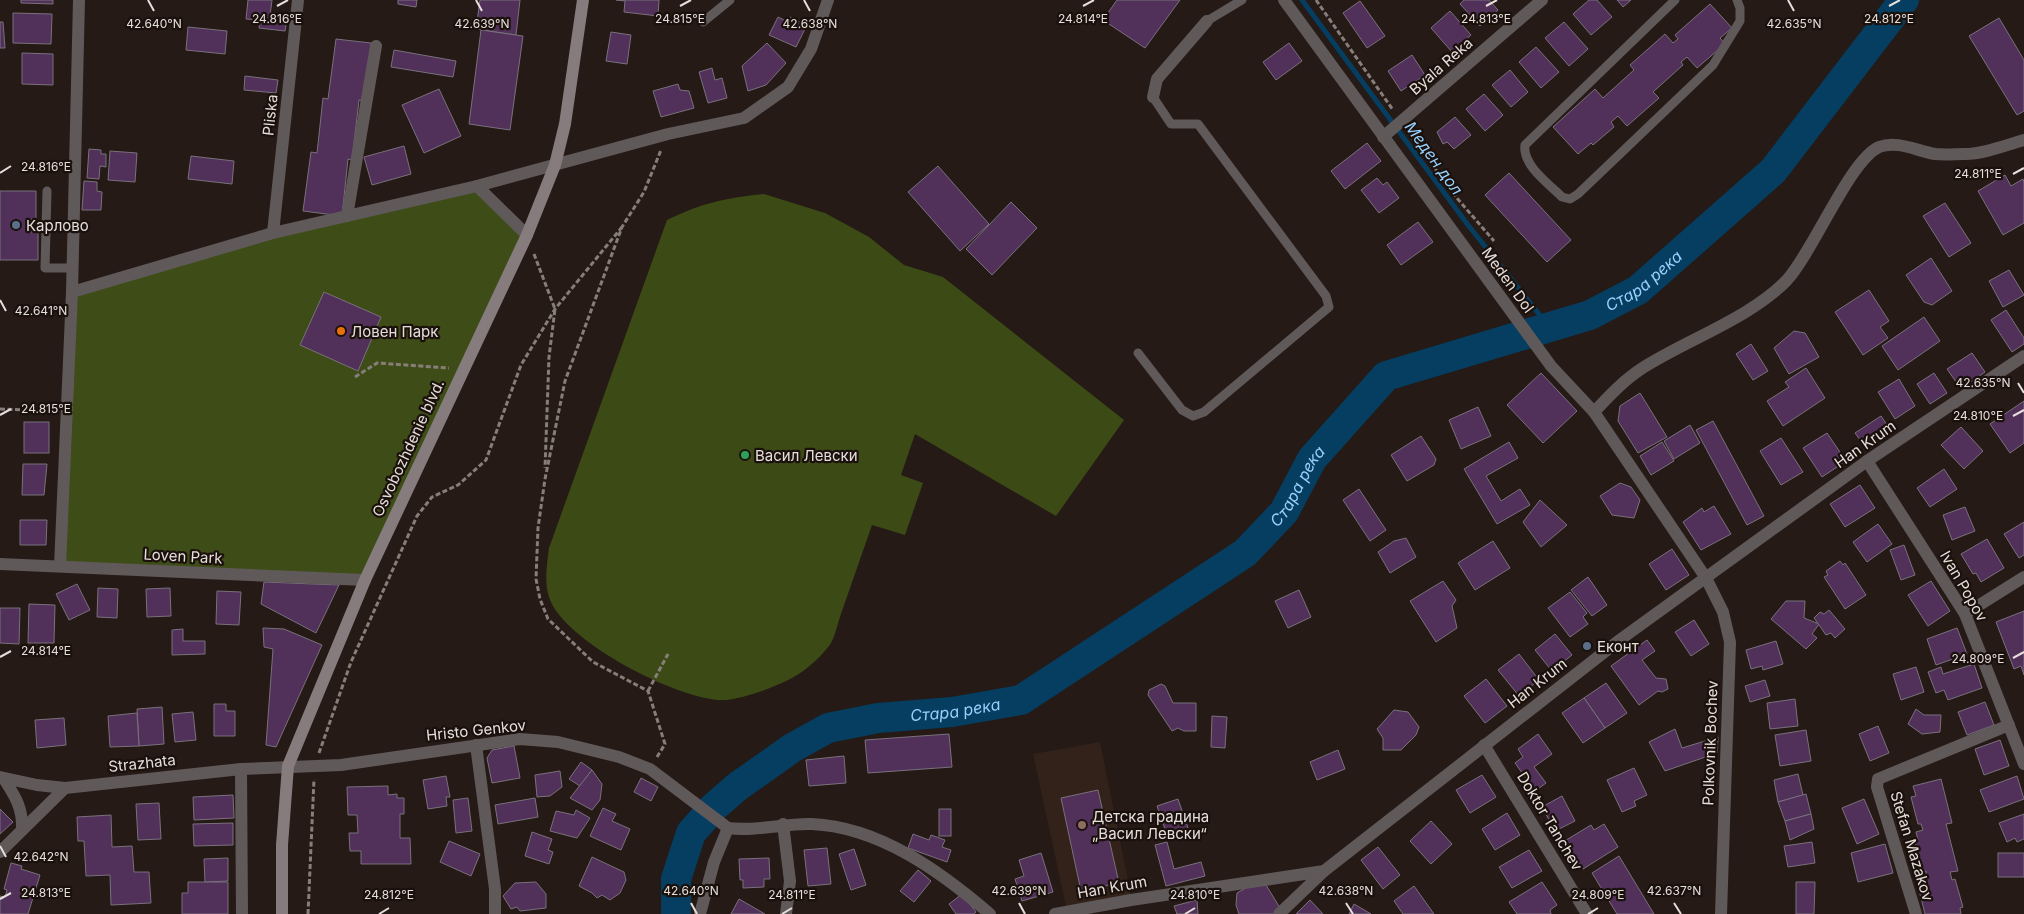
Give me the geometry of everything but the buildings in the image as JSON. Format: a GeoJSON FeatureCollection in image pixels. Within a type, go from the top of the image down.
{"type":"FeatureCollection","features":[{"type":"Feature","properties":{"kind":"main road","name":"Osvobozhdenie blvd."},"geometry":{"type":"LineString","coordinates":[[282,914],[282,845],[288,766],[365,580],[527,235],[555,165],[565,124],[583,0]]}},
{"type":"Feature","properties":{"kind":"street"},"geometry":{"type":"LineString","coordinates":[[60,566],[72,292],[79,0]]}},
{"type":"Feature","properties":{"kind":"street","name":"Pliska"},"geometry":{"type":"LineString","coordinates":[[273,233],[298,0]]}},
{"type":"Feature","properties":{"kind":"street"},"geometry":{"type":"LineString","coordinates":[[72,292],[273,233],[478,186],[668,134],[744,118],[788,88],[811,49],[828,0]]}},
{"type":"Feature","properties":{"kind":"street","name":"Meden Dol"},"geometry":{"type":"LineString","coordinates":[[1284,0],[1391,131],[1490,283],[1551,366],[1594,412],[1706,578]]}},
{"type":"Feature","properties":{"kind":"street","name":"Byala Reka"},"geometry":{"type":"LineString","coordinates":[[1391,131],[1542,0]]}},
{"type":"Feature","properties":{"kind":"street"},"geometry":{"type":"LineString","coordinates":[[1153,97],[1157,78],[1208,21]]}},
{"type":"Feature","properties":{"kind":"street"},"geometry":{"type":"LineString","coordinates":[[347,216],[376,46]]}},
{"type":"Feature","properties":{"kind":"street"},"geometry":{"type":"LineString","coordinates":[[1594,412],[1622,382],[1643,368],[1760,302],[1786,281],[1806,256],[1846,185],[1868,153],[1881,146],[1898,145],[1935,154],[1968,154],[2024,140]]}},
{"type":"Feature","properties":{"kind":"street"},"geometry":{"type":"LineString","coordinates":[[478,186],[527,235]]}},
{"type":"Feature","properties":{"kind":"street","name":"Han Krum"},"geometry":{"type":"LineString","coordinates":[[1055,914],[1131,900],[1324,871],[1621,638],[1867,461],[2024,356]]}},
{"type":"Feature","properties":{"kind":"street","name":"Ivan Popov"},"geometry":{"type":"LineString","coordinates":[[1867,461],[1965,614],[2024,764]]}},
{"type":"Feature","properties":{"kind":"street","name":"Loven Park"},"geometry":{"type":"LineString","coordinates":[[0,564],[365,580]]}},
{"type":"Feature","properties":{"kind":"street"},"geometry":{"type":"LineString","coordinates":[[1965,614],[2024,577]]}},
{"type":"Feature","properties":{"kind":"street","name":"Polkovnik Bochev"},"geometry":{"type":"LineString","coordinates":[[1706,578],[1723,612],[1730,642],[1721,914]]}},
{"type":"Feature","properties":{"kind":"street","name":"Stefan Mazakov"},"geometry":{"type":"LineString","coordinates":[[1916,914],[1877,787],[1878,779],[2009,725]]}},
{"type":"Feature","properties":{"kind":"street","name":"Hristo Genkov"},"geometry":{"type":"LineString","coordinates":[[288,766],[341,764],[520,739],[558,742],[619,758],[650,769],[724,825]]}},
{"type":"Feature","properties":{"kind":"street","name":"Doktor Tanchev"},"geometry":{"type":"LineString","coordinates":[[1484,744],[1587,914]]}},
{"type":"Feature","properties":{"kind":"street"},"geometry":{"type":"LineString","coordinates":[[476,745],[495,889],[495,914]]}},
{"type":"Feature","properties":{"kind":"street","name":"Strazhata"},"geometry":{"type":"LineString","coordinates":[[2,778],[65,788],[241,769],[288,766]]}},
{"type":"Feature","properties":{"kind":"street"},"geometry":{"type":"LineString","coordinates":[[241,769],[242,914]]}},
{"type":"Feature","properties":{"kind":"street"},"geometry":{"type":"LineString","coordinates":[[2,778],[20,803],[23,815],[22,830]]}},
{"type":"Feature","properties":{"kind":"street"},"geometry":{"type":"LineString","coordinates":[[0,852],[65,788]]}},
{"type":"Feature","properties":{"kind":"street"},"geometry":{"type":"LineString","coordinates":[[783,824],[790,881],[786,914]]}},
{"type":"Feature","properties":{"kind":"street"},"geometry":{"type":"LineString","coordinates":[[700,914],[724,825],[742,830],[783,824],[841,827],[888,844],[956,885],[990,914]]}},
{"type":"Feature","properties":{"kind":"street"},"geometry":{"type":"LineString","coordinates":[[1278,914],[1324,871]]}},
{"type":"Feature","properties":{"kind":"lane"},"geometry":{"type":"LineString","coordinates":[[703,22],[730,0]]}},
{"type":"Feature","properties":{"kind":"lane"},"geometry":{"type":"LineString","coordinates":[[1208,21],[1242,0]]}},
{"type":"Feature","properties":{"kind":"lane"},"geometry":{"type":"LineString","coordinates":[[1675,0],[1525,145],[1524,152],[1527,161],[1562,197],[1570,198],[1578,194],[1713,65],[1740,21],[1740,8],[1736,0]]}},
{"type":"Feature","properties":{"kind":"lane"},"geometry":{"type":"LineString","coordinates":[[1138,353],[1182,410],[1193,416],[1204,412],[1329,308],[1326,296],[1198,124],[1171,124],[1153,97]]}},
{"type":"Feature","properties":{"kind":"lane"},"geometry":{"type":"LineString","coordinates":[[47,191],[45,268],[72,268]]}},
{"type":"Feature","properties":{"kind":"path"},"geometry":{"type":"LineString","coordinates":[[308,914],[315,765],[351,662],[417,516],[432,497],[458,485],[486,460],[521,365],[555,309],[622,227],[644,192],[668,134]]}},
{"type":"Feature","properties":{"kind":"path"},"geometry":{"type":"LineString","coordinates":[[622,227],[565,381],[545,479],[538,528],[536,579],[540,599],[548,619],[593,662],[648,691],[665,744],[650,769]]}},
{"type":"Feature","properties":{"kind":"path"},"geometry":{"type":"LineString","coordinates":[[527,235],[555,309],[549,357],[545,479]]}},
{"type":"Feature","properties":{"kind":"path"},"geometry":{"type":"LineString","coordinates":[[355,377],[377,363],[443,368]]}},
{"type":"Feature","properties":{"kind":"path"},"geometry":{"type":"LineString","coordinates":[[0,410],[67,412]]}},
{"type":"Feature","properties":{"kind":"path"},"geometry":{"type":"LineString","coordinates":[[648,691],[668,654]]}},
{"type":"Feature","properties":{"kind":"shaded area","name":"Детска градина „Васил Левски“"},"geometry":{"type":"Polygon","coordinates":[[[1100,742],[1131,895],[1067,911],[1033,754],[1100,742]]]}},
{"type":"Feature","properties":{"kind":"green space"},"geometry":{"type":"Polygon","coordinates":[[[477,186],[527,235],[365,580],[60,566],[72,292],[273,233],[477,186]]]}},
{"type":"Feature","properties":{"kind":"green space","name":"Васил Левски"},"geometry":{"type":"Polygon","coordinates":[[[764,194],[825,213],[869,237],[904,265],[943,277],[1124,420],[1056,516],[915,434],[901,475],[923,483],[905,535],[872,525],[829,646],[820,657],[791,679],[757,693],[726,700],[707,698],[682,691],[626,666],[599,650],[576,632],[559,614],[549,597],[546,579],[547,560],[549,548],[667,220],[691,209],[714,202],[764,194]]]}},
{"type":"Feature","properties":{"kind":"waterway","name":"Меден дол"},"geometry":{"type":"LineString","coordinates":[[1302,0],[1468,225],[1550,328]]}},
{"type":"Feature","properties":{"kind":"waterway","name":"Стара река"},"geometry":{"type":"LineString","coordinates":[[676,914],[676,879],[691,833],[714,807],[737,787],[792,748],[828,728],[878,718],[952,712],[1021,700],[1245,553],[1284,512],[1312,459],[1386,376],[1590,315],[1638,290],[1773,171],[1904,0]]}},
{"type":"Feature","properties":{"kind":"place","name":"Карлово"},"geometry":{"type":"Point","coordinates":[16,225]}},
{"type":"Feature","properties":{"kind":"place","name":"Ловен Парк"},"geometry":{"type":"Point","coordinates":[341,331]}},
{"type":"Feature","properties":{"kind":"place","name":"Васил Левски"},"geometry":{"type":"Point","coordinates":[745,455]}},
{"type":"Feature","properties":{"kind":"place","name":"Еконт"},"geometry":{"type":"Point","coordinates":[1587,646]}},
{"type":"Feature","properties":{"kind":"place","name":"Детска градина „Васил Левски“"},"geometry":{"type":"Point","coordinates":[1082,825]}}]}
